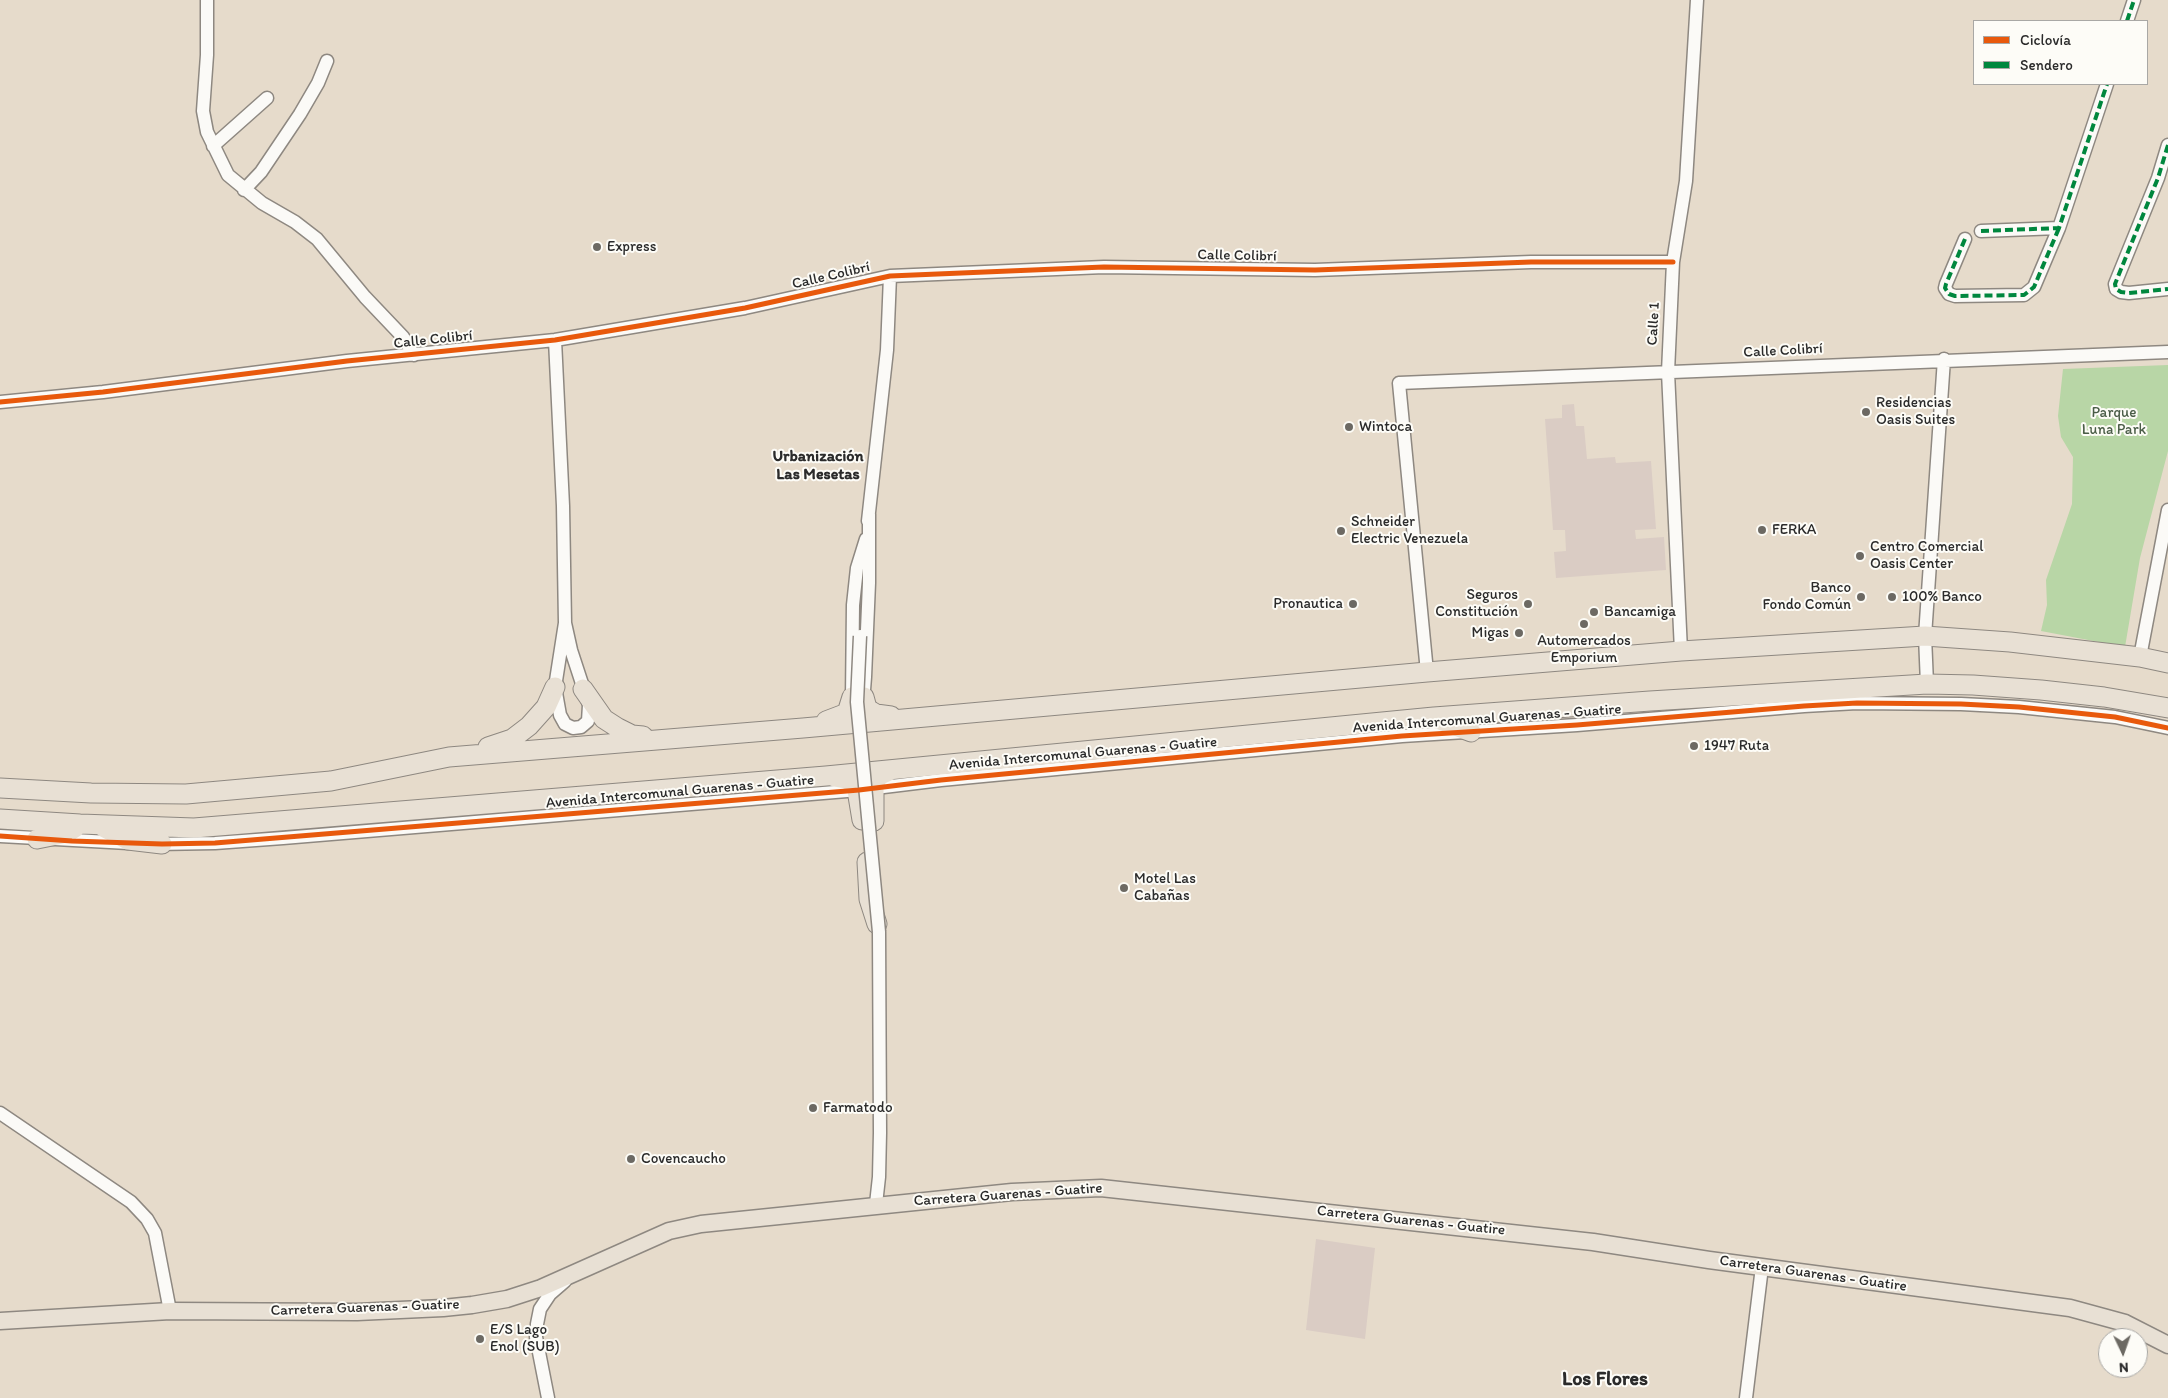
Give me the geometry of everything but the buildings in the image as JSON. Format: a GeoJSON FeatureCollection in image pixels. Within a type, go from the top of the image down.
{"type":"FeatureCollection","features":[{"type":"Feature","properties":{"kind":"highway"},"geometry":{"type":"LineString","coordinates":[[449,757],[804,728],[920,716],[1681,651],[1925,636],[2010,642],[2168,662]]}},
{"type":"Feature","properties":{"kind":"highway","name":"Avenida Intercomunal Guarenas - Guatire"},"geometry":{"type":"LineString","coordinates":[[0,819],[194,828],[826,776],[1434,717],[1698,697],[1927,684],[2040,690],[2104,697],[2168,708]]}},
{"type":"Feature","properties":{"kind":"highway"},"geometry":{"type":"LineString","coordinates":[[0,788],[91,793],[186,794],[331,781],[502,744],[512,739],[537,720],[546,707],[555,687]]}},
{"type":"Feature","properties":{"kind":"highway"},"geometry":{"type":"LineString","coordinates":[[583,689],[604,719],[618,728],[632,735],[667,738]]}},
{"type":"Feature","properties":{"kind":"highway"},"geometry":{"type":"LineString","coordinates":[[804,728],[847,713],[858,697],[867,708],[876,714],[920,716]]}},
{"type":"Feature","properties":{"kind":"highway"},"geometry":{"type":"LineString","coordinates":[[1434,717],[1470,732]]}},
{"type":"Feature","properties":{"kind":"highway"},"geometry":{"type":"LineString","coordinates":[[941,780],[981,761]]}},
{"type":"Feature","properties":{"kind":"highway"},"geometry":{"type":"LineString","coordinates":[[866,789],[878,776],[891,770]]}},
{"type":"Feature","properties":{"kind":"highway"},"geometry":{"type":"LineString","coordinates":[[826,776],[846,779],[866,789],[873,799],[880,896],[879,932]]}},
{"type":"Feature","properties":{"kind":"highway"},"geometry":{"type":"LineString","coordinates":[[38,839],[67,833],[80,824]]}},
{"type":"Feature","properties":{"kind":"highway"},"geometry":{"type":"LineString","coordinates":[[100,825],[128,840],[162,844]]}},
{"type":"Feature","properties":{"kind":"main road","name":"Carretera Guarenas - Guatire"},"geometry":{"type":"LineString","coordinates":[[0,1321],[170,1311],[357,1312],[442,1308],[507,1299],[541,1288],[669,1231],[701,1224],[876,1204],[1012,1192],[1113,1188],[1593,1242],[1762,1267],[2070,1308],[2125,1323],[2168,1345]]}},
{"type":"Feature","properties":{"kind":"street"},"geometry":{"type":"LineString","coordinates":[[207,0],[207,56],[203,111],[207,132],[228,175],[262,203],[295,222],[317,239],[365,297],[403,337],[414,355]]}},
{"type":"Feature","properties":{"kind":"street","name":"Calle 1"},"geometry":{"type":"LineString","coordinates":[[1681,651],[1668,372],[1673,262],[1686,181],[1697,0]]}},
{"type":"Feature","properties":{"kind":"street"},"geometry":{"type":"LineString","coordinates":[[2127,20],[2134,0]]}},
{"type":"Feature","properties":{"kind":"street"},"geometry":{"type":"LineString","coordinates":[[244,190],[261,172],[300,114],[328,61]]}},
{"type":"Feature","properties":{"kind":"street"},"geometry":{"type":"LineString","coordinates":[[1965,239],[1946,284],[1945,288],[1949,294],[1955,296],[2024,295],[2034,287],[2059,228],[2107,85]]}},
{"type":"Feature","properties":{"kind":"street"},"geometry":{"type":"LineString","coordinates":[[213,146],[267,98]]}},
{"type":"Feature","properties":{"kind":"street"},"geometry":{"type":"LineString","coordinates":[[2168,145],[2158,178],[2115,284],[2116,289],[2120,292],[2129,293],[2168,289]]}},
{"type":"Feature","properties":{"kind":"street"},"geometry":{"type":"LineString","coordinates":[[1981,231],[2059,228]]}},
{"type":"Feature","properties":{"kind":"street","name":"Calle Colibrí"},"geometry":{"type":"LineString","coordinates":[[0,402],[103,392],[347,361],[555,340],[745,308],[890,276],[1104,267],[1315,270],[1531,262],[1673,262]]}},
{"type":"Feature","properties":{"kind":"street"},"geometry":{"type":"LineString","coordinates":[[876,1204],[880,1133],[879,932],[857,702],[866,539],[887,350],[890,276]]}},
{"type":"Feature","properties":{"kind":"street"},"geometry":{"type":"LineString","coordinates":[[555,340],[563,506],[566,623],[555,687],[560,715],[565,724],[573,728],[580,727],[588,721],[590,705],[583,689],[566,623]]}},
{"type":"Feature","properties":{"kind":"street","name":"Calle Colibrí"},"geometry":{"type":"LineString","coordinates":[[1427,672],[1399,383],[1944,359],[2168,352]]}},
{"type":"Feature","properties":{"kind":"street"},"geometry":{"type":"LineString","coordinates":[[1927,684],[1925,636],[1944,359]]}},
{"type":"Feature","properties":{"kind":"street"},"geometry":{"type":"LineString","coordinates":[[2140,657],[2168,510]]}},
{"type":"Feature","properties":{"kind":"street"},"geometry":{"type":"LineString","coordinates":[[858,697],[869,583],[870,514]]}},
{"type":"Feature","properties":{"kind":"street"},"geometry":{"type":"LineString","coordinates":[[858,697],[854,587],[856,568],[866,539]]}},
{"type":"Feature","properties":{"kind":"street","name":"Avenida Intercomunal Guarenas - Guatire"},"geometry":{"type":"LineString","coordinates":[[0,836],[162,844],[283,838],[866,789],[941,780],[1402,736],[1857,703],[1961,704],[2019,707],[2115,717],[2168,728]]}},
{"type":"Feature","properties":{"kind":"street"},"geometry":{"type":"LineString","coordinates":[[0,1113],[121,1194],[147,1219],[155,1233],[170,1311]]}},
{"type":"Feature","properties":{"kind":"street"},"geometry":{"type":"LineString","coordinates":[[1746,1398],[1762,1267]]}},
{"type":"Feature","properties":{"kind":"street"},"geometry":{"type":"LineString","coordinates":[[548,1398],[536,1337],[536,1324],[540,1309],[550,1294],[576,1271]]}},
{"type":"Feature","properties":{"kind":"shaded area"},"geometry":{"type":"Polygon","coordinates":[[[1574,404],[1576,426],[1584,426],[1587,459],[1615,457],[1616,463],[1651,461],[1656,529],[1635,530],[1636,539],[1664,537],[1666,570],[1556,578],[1554,552],[1566,551],[1565,530],[1553,530],[1545,419],[1562,418],[1562,405],[1574,404]]]}},
{"type":"Feature","properties":{"kind":"shaded area"},"geometry":{"type":"Polygon","coordinates":[[[1316,1239],[1375,1248],[1365,1339],[1306,1330],[1316,1239]]]}},
{"type":"Feature","properties":{"kind":"green space","name":"Parque Luna Park"},"geometry":{"type":"Polygon","coordinates":[[[2168,365],[2168,451],[2140,558],[2125,647],[2041,631],[2047,605],[2046,580],[2072,504],[2073,457],[2061,437],[2058,416],[2063,369],[2168,365]]]}},
{"type":"Feature","properties":{"kind":"marked path"},"geometry":{"type":"LineString","coordinates":[[2127,20],[2134,0]]}},
{"type":"Feature","properties":{"kind":"marked path"},"geometry":{"type":"LineString","coordinates":[[1981,231],[2059,228],[2107,85]]}},
{"type":"Feature","properties":{"kind":"marked path"},"geometry":{"type":"LineString","coordinates":[[2168,145],[2158,178],[2115,284],[2116,289],[2129,293],[2168,289]]}},
{"type":"Feature","properties":{"kind":"marked path"},"geometry":{"type":"LineString","coordinates":[[1965,239],[1946,284],[1945,288],[1949,294],[1955,296],[2024,295],[2034,287],[2059,228]]}},
{"type":"Feature","properties":{"kind":"cycle path"},"geometry":{"type":"LineString","coordinates":[[0,402],[103,392],[347,361],[555,340],[745,308],[890,276],[1104,267],[1315,270],[1531,262],[1673,262]]}},
{"type":"Feature","properties":{"kind":"cycle path"},"geometry":{"type":"LineString","coordinates":[[0,836],[162,844],[215,843],[859,790],[941,780],[1402,736],[1577,725],[1857,703],[1961,704],[2019,707],[2115,717],[2168,728]]}},
{"type":"Feature","properties":{"kind":"place","name":"Express"},"geometry":{"type":"Point","coordinates":[597,247]}},
{"type":"Feature","properties":{"kind":"place","name":"Residencias Oasis Suites"},"geometry":{"type":"Point","coordinates":[1866,412]}},
{"type":"Feature","properties":{"kind":"place","name":"Wintoca"},"geometry":{"type":"Point","coordinates":[1349,427]}},
{"type":"Feature","properties":{"kind":"place","name":"FERKA"},"geometry":{"type":"Point","coordinates":[1762,530]}},
{"type":"Feature","properties":{"kind":"place","name":"Schneider Electric Venezuela"},"geometry":{"type":"Point","coordinates":[1341,531]}},
{"type":"Feature","properties":{"kind":"place","name":"Centro Comercial Oasis Center"},"geometry":{"type":"Point","coordinates":[1860,556]}},
{"type":"Feature","properties":{"kind":"place","name":"Banco Fondo Común"},"geometry":{"type":"Point","coordinates":[1861,597]}},
{"type":"Feature","properties":{"kind":"place","name":"100% Banco"},"geometry":{"type":"Point","coordinates":[1892,597]}},
{"type":"Feature","properties":{"kind":"place","name":"Pronautica"},"geometry":{"type":"Point","coordinates":[1353,604]}},
{"type":"Feature","properties":{"kind":"place","name":"Seguros Constitución"},"geometry":{"type":"Point","coordinates":[1528,604]}},
{"type":"Feature","properties":{"kind":"place","name":"Bancamiga"},"geometry":{"type":"Point","coordinates":[1594,612]}},
{"type":"Feature","properties":{"kind":"place","name":"Automercados Emporium"},"geometry":{"type":"Point","coordinates":[1584,624]}},
{"type":"Feature","properties":{"kind":"place","name":"Migas"},"geometry":{"type":"Point","coordinates":[1519,633]}},
{"type":"Feature","properties":{"kind":"place","name":"1947 Ruta"},"geometry":{"type":"Point","coordinates":[1694,746]}},
{"type":"Feature","properties":{"kind":"place","name":"Motel Las Cabañas"},"geometry":{"type":"Point","coordinates":[1124,888]}},
{"type":"Feature","properties":{"kind":"place","name":"Farmatodo"},"geometry":{"type":"Point","coordinates":[813,1108]}},
{"type":"Feature","properties":{"kind":"place","name":"Covencaucho"},"geometry":{"type":"Point","coordinates":[631,1159]}},
{"type":"Feature","properties":{"kind":"place","name":"E/S Lago Enol (SUB)"},"geometry":{"type":"Point","coordinates":[480,1339]}},
{"type":"Feature","properties":{"kind":"district","name":"Urbanización Las Mesetas"},"geometry":{"type":"Point","coordinates":[818,466]}},
{"type":"Feature","properties":{"kind":"district","name":"Los Flores"},"geometry":{"type":"Point","coordinates":[1605,1380]}}]}
